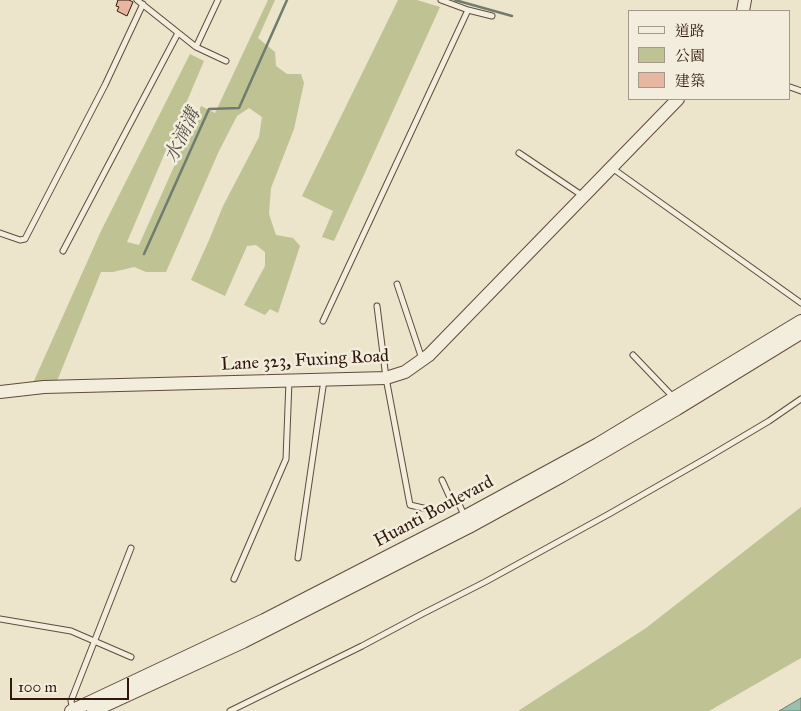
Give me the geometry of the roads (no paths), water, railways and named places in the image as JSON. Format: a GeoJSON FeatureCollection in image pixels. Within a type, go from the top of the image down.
{"type":"FeatureCollection","features":[{"type":"Feature","properties":{"kind":"street","name":"Lane 323, Fuxing Road"},"geometry":{"type":"LineString","coordinates":[[0,392],[44,387],[386,378],[405,372],[422,361],[677,100]]}},
{"type":"Feature","properties":{"kind":"street","name":"Huanti Boulevard"},"geometry":{"type":"LineString","coordinates":[[72,711],[264,620],[464,518],[598,444],[801,321]]}},
{"type":"Feature","properties":{"kind":"street","name":"Huanti Boulevard"},"geometry":{"type":"LineString","coordinates":[[93,711],[243,642],[469,526],[562,476],[801,333]]}},
{"type":"Feature","properties":{"kind":"lane"},"geometry":{"type":"LineString","coordinates":[[137,0],[196,47],[226,62]]}},
{"type":"Feature","properties":{"kind":"lane"},"geometry":{"type":"LineString","coordinates":[[196,47],[218,0]]}},
{"type":"Feature","properties":{"kind":"lane"},"geometry":{"type":"LineString","coordinates":[[441,0],[492,16]]}},
{"type":"Feature","properties":{"kind":"lane"},"geometry":{"type":"LineString","coordinates":[[0,233],[20,240],[25,239],[105,85],[143,4]]}},
{"type":"Feature","properties":{"kind":"lane"},"geometry":{"type":"LineString","coordinates":[[323,321],[468,10]]}},
{"type":"Feature","properties":{"kind":"lane"},"geometry":{"type":"LineString","coordinates":[[63,251],[178,33]]}},
{"type":"Feature","properties":{"kind":"lane"},"geometry":{"type":"LineString","coordinates":[[519,153],[583,196]]}},
{"type":"Feature","properties":{"kind":"lane"},"geometry":{"type":"LineString","coordinates":[[611,167],[801,303]]}},
{"type":"Feature","properties":{"kind":"lane"},"geometry":{"type":"LineString","coordinates":[[397,284],[422,361]]}},
{"type":"Feature","properties":{"kind":"lane"},"geometry":{"type":"LineString","coordinates":[[377,306],[386,378],[410,505],[436,511],[452,502],[459,504],[464,518]]}},
{"type":"Feature","properties":{"kind":"lane"},"geometry":{"type":"LineString","coordinates":[[633,355],[674,398]]}},
{"type":"Feature","properties":{"kind":"lane"},"geometry":{"type":"LineString","coordinates":[[298,558],[324,379]]}},
{"type":"Feature","properties":{"kind":"lane"},"geometry":{"type":"LineString","coordinates":[[234,579],[286,459],[289,380]]}},
{"type":"Feature","properties":{"kind":"lane"},"geometry":{"type":"LineString","coordinates":[[230,711],[362,646],[501,574],[705,459],[769,421],[801,399]]}},
{"type":"Feature","properties":{"kind":"lane"},"geometry":{"type":"LineString","coordinates":[[442,480],[452,502]]}},
{"type":"Feature","properties":{"kind":"lane"},"geometry":{"type":"LineString","coordinates":[[72,711],[71,701],[131,548]]}},
{"type":"Feature","properties":{"kind":"lane"},"geometry":{"type":"LineString","coordinates":[[0,620],[71,631],[131,657]]}},
{"type":"Feature","properties":{"kind":"water"},"geometry":{"type":"Polygon","coordinates":[[[801,698],[801,711],[779,711],[801,698]]]}},
{"type":"Feature","properties":{"kind":"waterway","name":"水湳溝"},"geometry":{"type":"LineString","coordinates":[[144,254],[209,109],[239,108],[287,0]]}},
{"type":"Feature","properties":{"kind":"waterway"},"geometry":{"type":"LineString","coordinates":[[455,0],[512,16]]}}]}
